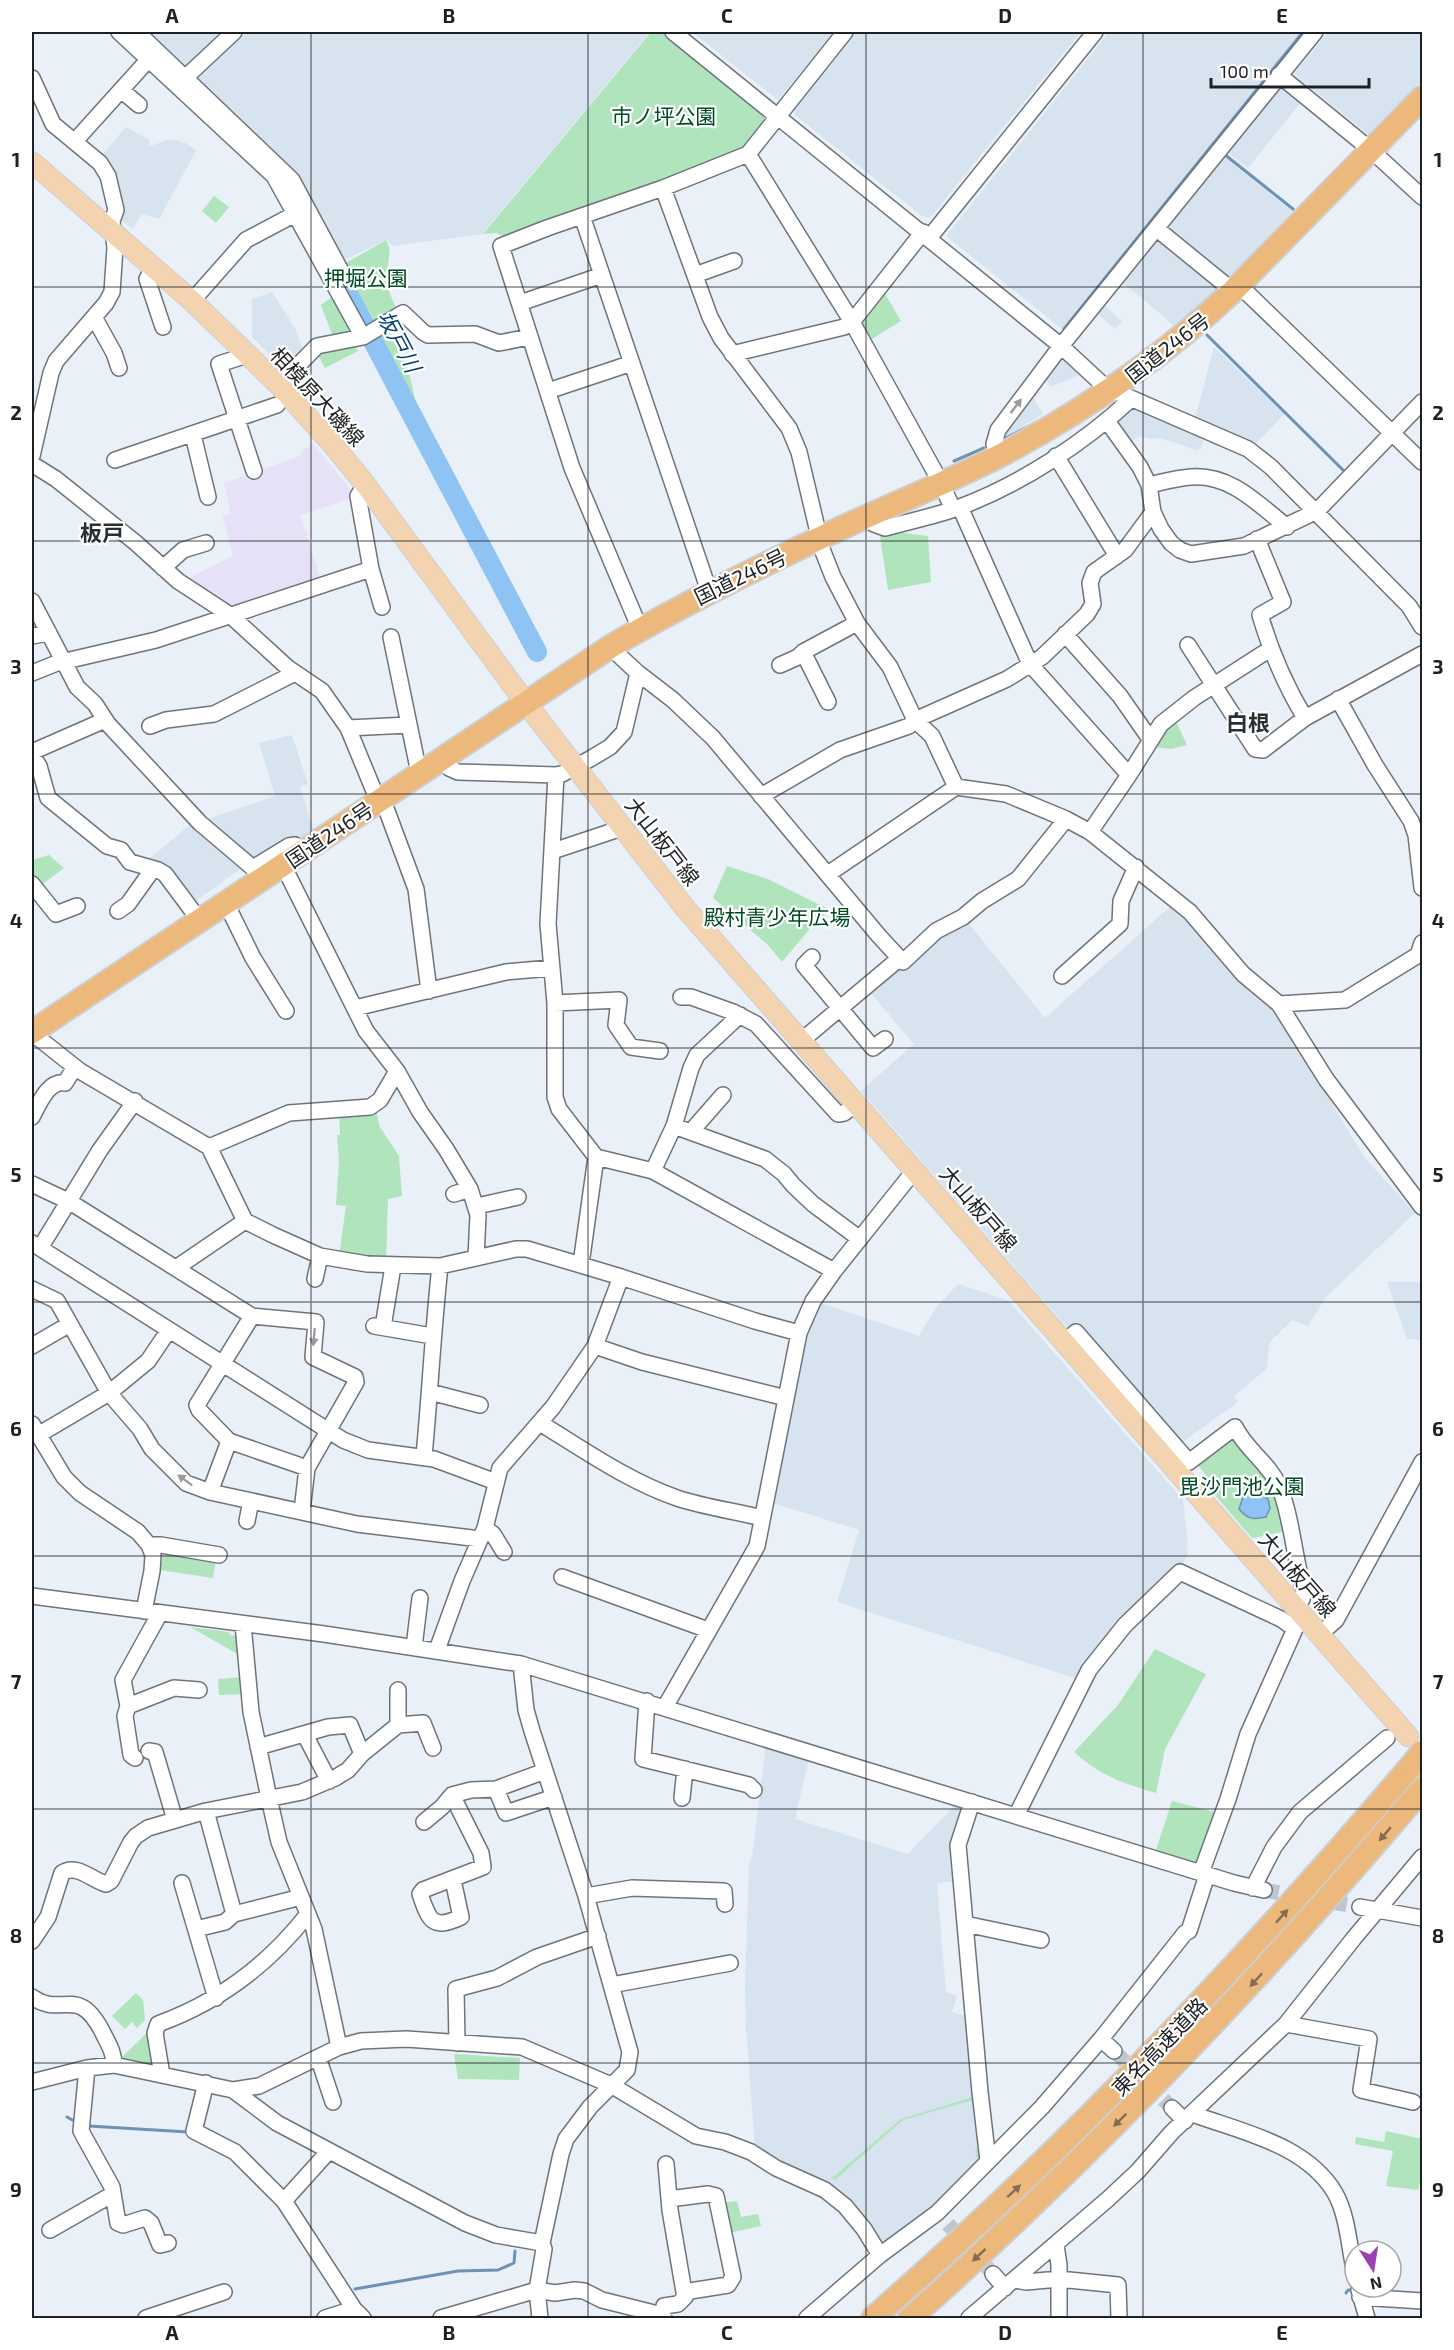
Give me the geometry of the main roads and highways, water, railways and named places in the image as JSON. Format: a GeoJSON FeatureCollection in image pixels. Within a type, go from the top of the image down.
{"type":"FeatureCollection","features":[{"type":"Feature","properties":{"kind":"highway","name":"国道246号"},"geometry":{"type":"LineString","coordinates":[[32,1033],[379,799],[640,629],[709,591],[998,457],[1121,394],[1236,288],[1422,98]]}},
{"type":"Feature","properties":{"kind":"highway","name":"東名高速道路"},"geometry":{"type":"LineString","coordinates":[[873,2319],[980,2223],[1144,2063],[1275,1924],[1414,1752]]}},
{"type":"Feature","properties":{"kind":"highway","name":"東名高速道路"},"geometry":{"type":"LineString","coordinates":[[910,2319],[1073,2167],[1161,2080],[1275,1959],[1422,1789]]}},
{"type":"Feature","properties":{"kind":"main road","name":"相模原大磯線"},"geometry":{"type":"LineString","coordinates":[[32,162],[152,269],[192,301],[279,385],[333,445],[364,484],[525,702]]}},
{"type":"Feature","properties":{"kind":"main road","name":"大山板戸線"},"geometry":{"type":"LineString","coordinates":[[525,702],[685,908],[1193,1490],[1297,1617],[1319,1635],[1414,1752]]}},
{"type":"Feature","properties":{"kind":"water"},"geometry":{"type":"Polygon","coordinates":[[[1250,1492],[1257,1492],[1268,1499],[1270,1508],[1266,1517],[1251,1518],[1239,1509],[1243,1497],[1250,1492]]]}},
{"type":"Feature","properties":{"kind":"waterway"},"geometry":{"type":"LineString","coordinates":[[1064,329],[1303,32]]}},
{"type":"Feature","properties":{"kind":"waterway"},"geometry":{"type":"LineString","coordinates":[[1224,154],[1293,209]]}},
{"type":"Feature","properties":{"kind":"waterway","name":"坂戸川"},"geometry":{"type":"LineString","coordinates":[[328,256],[537,652]]}},
{"type":"Feature","properties":{"kind":"waterway"},"geometry":{"type":"LineString","coordinates":[[1207,335],[1345,472]]}},
{"type":"Feature","properties":{"kind":"waterway"},"geometry":{"type":"LineString","coordinates":[[1000,441],[1039,421]]}},
{"type":"Feature","properties":{"kind":"waterway"},"geometry":{"type":"LineString","coordinates":[[954,461],[984,448]]}},
{"type":"Feature","properties":{"kind":"waterway"},"geometry":{"type":"LineString","coordinates":[[67,2117],[76,2122]]}},
{"type":"Feature","properties":{"kind":"waterway"},"geometry":{"type":"LineString","coordinates":[[89,2126],[188,2132]]}},
{"type":"Feature","properties":{"kind":"waterway"},"geometry":{"type":"LineString","coordinates":[[355,2289],[458,2271],[498,2270],[514,2263],[515,2251]]}},
{"type":"Feature","properties":{"kind":"tunnel"},"geometry":{"type":"LineString","coordinates":[[1264,1890],[1360,1907]]}},
{"type":"Feature","properties":{"kind":"tunnel"},"geometry":{"type":"LineString","coordinates":[[1114,2051],[1172,2108]]}},
{"type":"Feature","properties":{"kind":"tunnel"},"geometry":{"type":"LineString","coordinates":[[948,2224],[993,2274]]}},
{"type":"Feature","properties":{"kind":"district","name":"板戸"},"geometry":{"type":"Point","coordinates":[102,532]}},
{"type":"Feature","properties":{"kind":"district","name":"白根"},"geometry":{"type":"Point","coordinates":[1248,722]}},
{"type":"Feature","properties":{"kind":"park label","name":"市ノ坪公園"},"geometry":{"type":"Point","coordinates":[664,115]}},
{"type":"Feature","properties":{"kind":"park label","name":"押堀公園"},"geometry":{"type":"Point","coordinates":[366,277]}},
{"type":"Feature","properties":{"kind":"park label","name":"殿村青少年広場"},"geometry":{"type":"Point","coordinates":[777,916]}},
{"type":"Feature","properties":{"kind":"park label","name":"毘沙門池公園"},"geometry":{"type":"Point","coordinates":[1242,1485]}}]}
